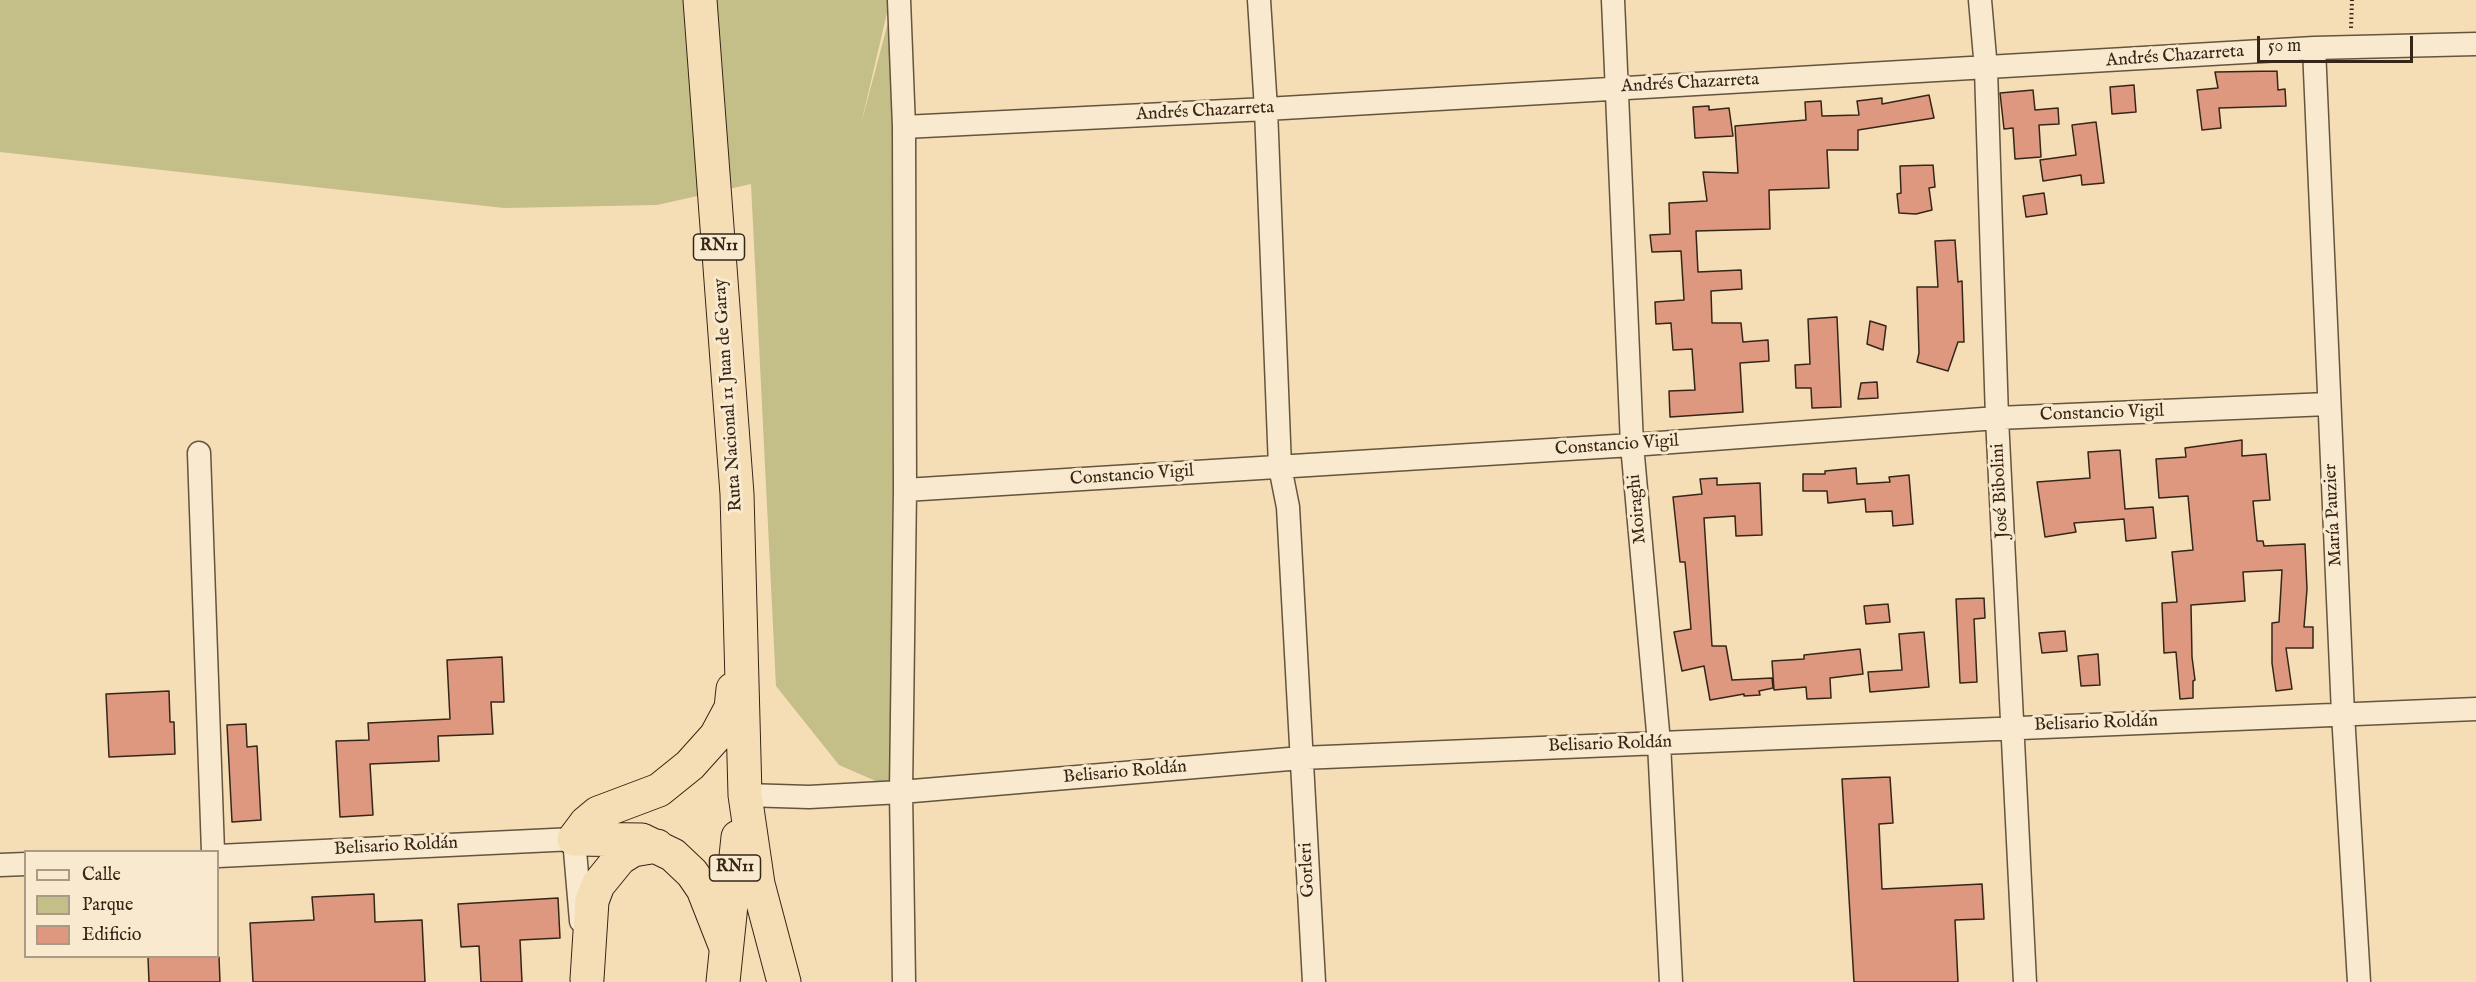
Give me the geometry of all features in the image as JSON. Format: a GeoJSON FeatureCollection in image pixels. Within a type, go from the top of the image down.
{"type":"FeatureCollection","features":[{"type":"Feature","properties":{"kind":"highway","name":"Ruta Nacional 11 Juan de Garay"},"geometry":{"type":"LineString","coordinates":[[700,0],[737,494],[745,795],[758,884],[784,982]]}},
{"type":"Feature","properties":{"kind":"highway"},"geometry":{"type":"LineString","coordinates":[[574,839],[586,823],[598,813],[659,790],[690,765],[716,736],[731,708],[739,630]]}},
{"type":"Feature","properties":{"kind":"highway","name":"Ruta Nacional 11 Juan de Garay"},"geometry":{"type":"LineString","coordinates":[[725,966],[743,754]]}},
{"type":"Feature","properties":{"kind":"highway"},"geometry":{"type":"LineString","coordinates":[[574,839],[642,840],[673,855],[692,873],[708,898],[725,966]]}},
{"type":"Feature","properties":{"kind":"highway"},"geometry":{"type":"LineString","coordinates":[[587,979],[592,901],[598,885],[620,858],[633,850],[657,846]]}},
{"type":"Feature","properties":{"kind":"street"},"geometry":{"type":"LineString","coordinates":[[899,0],[904,127],[905,490],[901,792],[904,982]]}},
{"type":"Feature","properties":{"kind":"street","name":"Gorleri"},"geometry":{"type":"LineString","coordinates":[[1258,0],[1266,109],[1280,467],[1288,507],[1314,982]]}},
{"type":"Feature","properties":{"kind":"street","name":"Moiraghi"},"geometry":{"type":"LineString","coordinates":[[1613,0],[1632,445],[1659,743],[1671,982]]}},
{"type":"Feature","properties":{"kind":"street","name":"José Bibolini"},"geometry":{"type":"LineString","coordinates":[[1980,0],[1986,69],[1997,418],[2025,982]]}},
{"type":"Feature","properties":{"kind":"street","name":"Andrés Chazarreta"},"geometry":{"type":"LineString","coordinates":[[904,127],[1266,109],[1615,87],[1986,69],[2314,48],[2476,44]]}},
{"type":"Feature","properties":{"kind":"street","name":"María Pauzier"},"geometry":{"type":"LineString","coordinates":[[2314,48],[2328,404],[2359,982]]}},
{"type":"Feature","properties":{"kind":"street","name":"Constancio Vigil"},"geometry":{"type":"LineString","coordinates":[[905,490],[1632,445],[1997,418],[2328,404]]}},
{"type":"Feature","properties":{"kind":"street"},"geometry":{"type":"LineString","coordinates":[[199,453],[213,850]]}},
{"type":"Feature","properties":{"kind":"street","name":"Belisario Roldán"},"geometry":{"type":"LineString","coordinates":[[745,795],[808,797],[901,792],[1301,758],[2476,709]]}},
{"type":"Feature","properties":{"kind":"street"},"geometry":{"type":"LineString","coordinates":[[574,839],[587,979]]}},
{"type":"Feature","properties":{"kind":"street","name":"Belisario Roldán"},"geometry":{"type":"LineString","coordinates":[[219,856],[574,839]]}},
{"type":"Feature","properties":{"kind":"street"},"geometry":{"type":"LineString","coordinates":[[0,866],[24,864]]}},
{"type":"Feature","properties":{"kind":"path"},"geometry":{"type":"LineString","coordinates":[[2351,47],[2352,0]]}},
{"type":"Feature","properties":{"kind":"green space"},"geometry":{"type":"Polygon","coordinates":[[[0,0],[890,0],[861,124],[894,0],[901,792],[839,765],[776,686],[751,184],[657,205],[504,208],[0,152],[0,0]]]}},
{"type":"Feature","properties":{"kind":"building"},"geometry":{"type":"Polygon","coordinates":[[[2277,71],[2278,90],[2285,89],[2286,106],[2219,108],[2221,128],[2202,130],[2197,90],[2218,88],[2215,72],[2277,71]]]}},
{"type":"Feature","properties":{"kind":"building"},"geometry":{"type":"Polygon","coordinates":[[[2134,85],[2136,112],[2112,114],[2110,87],[2134,85]]]}},
{"type":"Feature","properties":{"kind":"building"},"geometry":{"type":"Polygon","coordinates":[[[2033,90],[2035,110],[2058,108],[2059,124],[2039,125],[2041,157],[2015,159],[2013,128],[2004,129],[2000,93],[2033,90]]]}},
{"type":"Feature","properties":{"kind":"building"},"geometry":{"type":"Polygon","coordinates":[[[1929,95],[1934,118],[1858,130],[1858,150],[1827,150],[1829,188],[1769,190],[1770,229],[1696,231],[1698,272],[1741,270],[1742,289],[1711,291],[1712,323],[1741,323],[1743,342],[1768,340],[1769,361],[1740,363],[1743,412],[1670,417],[1669,391],[1695,390],[1692,349],[1673,350],[1671,323],[1656,324],[1655,302],[1684,300],[1681,251],[1652,252],[1650,235],[1670,234],[1669,203],[1707,201],[1703,172],[1738,173],[1735,126],[1806,120],[1805,102],[1821,101],[1822,116],[1859,115],[1857,101],[1882,98],[1882,104],[1929,95]]]}},
{"type":"Feature","properties":{"kind":"building"},"geometry":{"type":"Polygon","coordinates":[[[1709,106],[1709,110],[1729,108],[1733,136],[1695,138],[1693,107],[1709,106]]]}},
{"type":"Feature","properties":{"kind":"building"},"geometry":{"type":"Polygon","coordinates":[[[2096,122],[2104,183],[2082,185],[2081,175],[2043,181],[2040,160],[2076,155],[2072,125],[2096,122]]]}},
{"type":"Feature","properties":{"kind":"building"},"geometry":{"type":"Polygon","coordinates":[[[1933,165],[1935,187],[1929,188],[1932,210],[1916,214],[1899,213],[1897,194],[1901,193],[1900,166],[1933,165]]]}},
{"type":"Feature","properties":{"kind":"building"},"geometry":{"type":"Polygon","coordinates":[[[2044,193],[2047,214],[2026,217],[2023,196],[2044,193]]]}},
{"type":"Feature","properties":{"kind":"building"},"geometry":{"type":"Polygon","coordinates":[[[1955,240],[1958,282],[1962,281],[1964,342],[1958,342],[1948,371],[1917,362],[1919,353],[1917,287],[1938,287],[1935,241],[1955,240]]]}},
{"type":"Feature","properties":{"kind":"building"},"geometry":{"type":"Polygon","coordinates":[[[1837,317],[1841,407],[1812,408],[1811,388],[1796,388],[1795,365],[1810,364],[1808,319],[1837,317]]]}},
{"type":"Feature","properties":{"kind":"building"},"geometry":{"type":"Polygon","coordinates":[[[1870,321],[1886,326],[1883,350],[1867,344],[1870,321]]]}},
{"type":"Feature","properties":{"kind":"building"},"geometry":{"type":"Polygon","coordinates":[[[1877,382],[1878,398],[1858,399],[1861,383],[1877,382]]]}},
{"type":"Feature","properties":{"kind":"building"},"geometry":{"type":"Polygon","coordinates":[[[2242,440],[2242,456],[2266,454],[2270,500],[2253,501],[2257,541],[2263,541],[2264,546],[2305,544],[2307,589],[2304,627],[2313,627],[2313,648],[2286,648],[2292,689],[2276,691],[2272,663],[2272,623],[2279,622],[2282,570],[2243,572],[2245,601],[2191,605],[2195,680],[2193,681],[2193,698],[2180,699],[2176,652],[2164,653],[2162,603],[2177,602],[2172,552],[2193,550],[2188,496],[2159,498],[2156,459],[2186,457],[2185,448],[2242,440]]]}},
{"type":"Feature","properties":{"kind":"building"},"geometry":{"type":"Polygon","coordinates":[[[2120,450],[2125,509],[2153,507],[2156,538],[2126,541],[2124,519],[2074,523],[2076,532],[2045,537],[2037,482],[2090,478],[2088,452],[2120,450]]]}},
{"type":"Feature","properties":{"kind":"building"},"geometry":{"type":"Polygon","coordinates":[[[1856,468],[1857,484],[1890,482],[1889,477],[1909,475],[1913,524],[1893,526],[1892,511],[1866,512],[1865,499],[1828,503],[1827,491],[1803,491],[1803,474],[1825,474],[1825,471],[1856,468]]]}},
{"type":"Feature","properties":{"kind":"building"},"geometry":{"type":"Polygon","coordinates":[[[1717,478],[1717,485],[1760,483],[1762,535],[1736,536],[1735,516],[1704,518],[1712,646],[1726,646],[1732,680],[1772,678],[1773,688],[1759,691],[1760,695],[1744,696],[1744,694],[1710,700],[1704,666],[1682,671],[1674,632],[1691,629],[1685,562],[1680,562],[1673,497],[1702,494],[1700,479],[1717,478]]]}},
{"type":"Feature","properties":{"kind":"building"},"geometry":{"type":"Polygon","coordinates":[[[1984,598],[1985,618],[1974,619],[1977,682],[1960,683],[1956,599],[1984,598]]]}},
{"type":"Feature","properties":{"kind":"building"},"geometry":{"type":"Polygon","coordinates":[[[1888,604],[1890,622],[1866,624],[1864,606],[1888,604]]]}},
{"type":"Feature","properties":{"kind":"building"},"geometry":{"type":"Polygon","coordinates":[[[2065,631],[2067,651],[2042,653],[2039,633],[2065,631]]]}},
{"type":"Feature","properties":{"kind":"building"},"geometry":{"type":"Polygon","coordinates":[[[1924,632],[1929,687],[1870,692],[1868,672],[1902,670],[1899,634],[1924,632]]]}},
{"type":"Feature","properties":{"kind":"building"},"geometry":{"type":"Polygon","coordinates":[[[1860,649],[1863,674],[1830,678],[1831,698],[1807,699],[1806,687],[1774,690],[1772,661],[1804,659],[1804,655],[1860,649]]]}},
{"type":"Feature","properties":{"kind":"building"},"geometry":{"type":"Polygon","coordinates":[[[2098,654],[2100,685],[2081,686],[2078,656],[2098,654]]]}},
{"type":"Feature","properties":{"kind":"building"},"geometry":{"type":"Polygon","coordinates":[[[502,657],[504,702],[491,702],[493,734],[438,736],[439,761],[370,764],[373,815],[340,817],[336,741],[369,740],[368,723],[450,719],[447,660],[502,657]]]}},
{"type":"Feature","properties":{"kind":"building"},"geometry":{"type":"Polygon","coordinates":[[[169,691],[170,722],[174,722],[175,754],[109,757],[106,694],[169,691]]]}},
{"type":"Feature","properties":{"kind":"building"},"geometry":{"type":"Polygon","coordinates":[[[246,724],[247,747],[257,746],[261,820],[232,822],[227,725],[246,724]]]}},
{"type":"Feature","properties":{"kind":"building"},"geometry":{"type":"Polygon","coordinates":[[[1890,777],[1893,823],[1879,824],[1882,889],[1982,884],[1984,919],[1955,920],[1958,982],[1854,982],[1842,779],[1890,777]]]}},
{"type":"Feature","properties":{"kind":"building"},"geometry":{"type":"Polygon","coordinates":[[[374,894],[375,922],[422,920],[425,982],[253,982],[250,923],[314,920],[312,897],[374,894]]]}},
{"type":"Feature","properties":{"kind":"building"},"geometry":{"type":"Polygon","coordinates":[[[558,898],[560,938],[520,940],[522,982],[481,982],[479,946],[461,947],[458,904],[558,898]]]}},
{"type":"Feature","properties":{"kind":"building"},"geometry":{"type":"Polygon","coordinates":[[[219,957],[220,982],[149,982],[148,958],[219,957]]]}}]}
